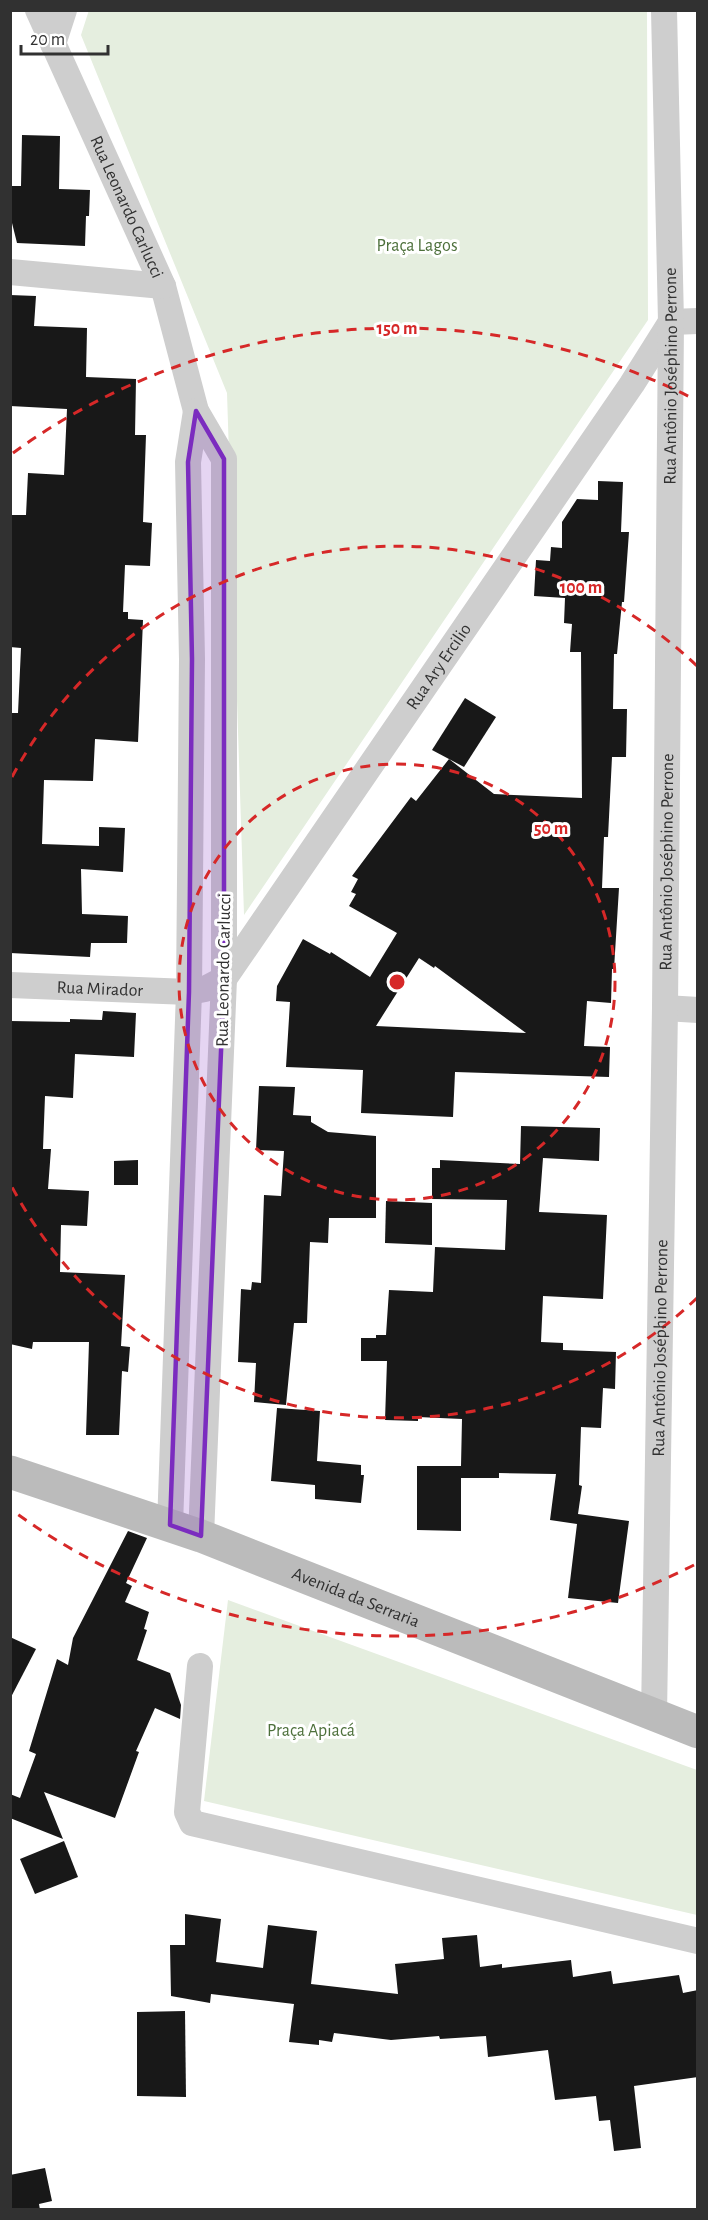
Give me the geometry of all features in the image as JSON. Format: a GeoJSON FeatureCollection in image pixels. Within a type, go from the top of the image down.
{"type":"FeatureCollection","features":[{"type":"Feature","properties":{"kind":"main road","name":"Avenida da Serraria"},"geometry":{"type":"LineString","coordinates":[[10,1472],[201,1536],[698,1732]]}},
{"type":"Feature","properties":{"kind":"street","name":"Rua Leonardo Carlucci"},"geometry":{"type":"LineString","coordinates":[[38,10],[163,285],[196,411],[224,459],[224,979],[201,1536]]}},
{"type":"Feature","properties":{"kind":"street"},"geometry":{"type":"LineString","coordinates":[[53,44],[64,10]]}},
{"type":"Feature","properties":{"kind":"street","name":"Rua Antônio Joséphino Perrone"},"geometry":{"type":"LineString","coordinates":[[654,1716],[671,322],[664,10]]}},
{"type":"Feature","properties":{"kind":"street"},"geometry":{"type":"LineString","coordinates":[[10,272],[163,285]]}},
{"type":"Feature","properties":{"kind":"street"},"geometry":{"type":"LineString","coordinates":[[671,322],[698,321]]}},
{"type":"Feature","properties":{"kind":"street","name":"Rua Ary Ercilio"},"geometry":{"type":"LineString","coordinates":[[224,979],[633,384],[671,322]]}},
{"type":"Feature","properties":{"kind":"street","name":"Rua Leonardo Carlucci"},"geometry":{"type":"LineString","coordinates":[[170,1525],[189,992],[192,659],[188,462],[196,411]]}},
{"type":"Feature","properties":{"kind":"street"},"geometry":{"type":"LineString","coordinates":[[189,992],[205,990],[224,979]]}},
{"type":"Feature","properties":{"kind":"street","name":"Rua Mirador"},"geometry":{"type":"LineString","coordinates":[[10,985],[189,992]]}},
{"type":"Feature","properties":{"kind":"street"},"geometry":{"type":"LineString","coordinates":[[664,1008],[698,1010]]}},
{"type":"Feature","properties":{"kind":"street"},"geometry":{"type":"LineString","coordinates":[[200,1666],[187,1812],[192,1823],[698,1941]]}},
{"type":"Feature","properties":{"kind":"highlighted area"},"geometry":{"type":"Polygon","coordinates":[[[196,411],[224,459],[224,979],[201,1536],[170,1525],[189,992],[192,659],[188,462],[196,411]]]}},
{"type":"Feature","properties":{"kind":"green space","name":"Praça Lagos"},"geometry":{"type":"Polygon","coordinates":[[[89,10],[647,11],[648,320],[244,915],[227,393],[81,35],[89,10]]]}},
{"type":"Feature","properties":{"kind":"green space","name":"Praça Apiacá"},"geometry":{"type":"Polygon","coordinates":[[[228,1600],[697,1770],[697,1915],[204,1801],[228,1600]]]}},
{"type":"Feature","properties":{"kind":"building"},"geometry":{"type":"Polygon","coordinates":[[[22,135],[60,136],[59,189],[90,190],[85,246],[17,243],[10,215],[10,186],[21,186],[22,135]]]}},
{"type":"Feature","properties":{"kind":"building"},"geometry":{"type":"Polygon","coordinates":[[[10,295],[36,296],[34,326],[87,328],[86,377],[136,379],[135,435],[146,435],[143,522],[152,523],[150,566],[125,565],[123,612],[128,612],[128,619],[143,620],[138,742],[95,739],[93,781],[44,780],[42,844],[99,846],[99,827],[125,828],[123,872],[81,869],[82,914],[128,916],[127,943],[91,943],[90,957],[10,953],[10,713],[18,713],[21,648],[10,647],[10,515],[26,515],[28,473],[64,475],[67,409],[10,406],[10,295]]]}},
{"type":"Feature","properties":{"kind":"building"},"geometry":{"type":"Polygon","coordinates":[[[598,481],[623,482],[621,532],[629,532],[624,602],[622,602],[617,654],[614,654],[613,709],[627,709],[626,757],[612,757],[608,837],[604,837],[602,888],[619,888],[614,969],[612,969],[611,1003],[587,1001],[584,1046],[610,1047],[609,1077],[455,1072],[453,1117],[361,1113],[363,1070],[286,1067],[290,1002],[276,1001],[277,986],[303,939],[330,954],[331,952],[370,977],[397,933],[349,906],[356,894],[351,892],[358,879],[352,876],[411,797],[416,801],[449,759],[494,794],[582,798],[581,652],[570,652],[572,624],[564,623],[565,598],[534,596],[536,560],[550,561],[551,547],[562,548],[562,522],[577,499],[598,500],[598,481]],[[419,958],[376,1026],[526,1033],[435,966],[434,968],[419,958]]]}},
{"type":"Feature","properties":{"kind":"building"},"geometry":{"type":"Polygon","coordinates":[[[465,698],[496,717],[464,767],[432,750],[465,698]]]}},
{"type":"Feature","properties":{"kind":"building"},"geometry":{"type":"Polygon","coordinates":[[[103,1011],[136,1013],[134,1057],[75,1054],[73,1098],[45,1096],[43,1149],[51,1149],[48,1189],[89,1191],[87,1226],[61,1225],[60,1272],[125,1275],[121,1346],[130,1347],[128,1372],[122,1371],[119,1435],[86,1435],[89,1342],[33,1342],[32,1349],[10,1344],[10,1021],[102,1020],[103,1011]]]}},
{"type":"Feature","properties":{"kind":"building"},"geometry":{"type":"Polygon","coordinates":[[[259,1086],[295,1087],[293,1115],[311,1116],[311,1122],[328,1132],[376,1136],[376,1218],[329,1218],[328,1243],[310,1242],[307,1323],[294,1323],[286,1405],[254,1402],[256,1363],[238,1362],[241,1289],[251,1290],[252,1282],[261,1283],[264,1195],[281,1196],[284,1151],[256,1150],[259,1086]]]}},
{"type":"Feature","properties":{"kind":"building"},"geometry":{"type":"Polygon","coordinates":[[[521,1126],[600,1128],[599,1161],[543,1158],[539,1212],[607,1215],[603,1299],[543,1296],[541,1342],[563,1343],[563,1350],[616,1352],[615,1389],[603,1388],[601,1428],[581,1427],[579,1485],[582,1486],[578,1514],[629,1521],[618,1603],[568,1598],[577,1524],[550,1520],[556,1474],[499,1473],[499,1478],[461,1478],[461,1531],[417,1530],[417,1466],[461,1466],[462,1419],[418,1417],[418,1421],[385,1420],[387,1361],[361,1361],[361,1338],[386,1335],[389,1290],[433,1292],[435,1247],[505,1250],[507,1200],[432,1199],[432,1168],[440,1168],[440,1160],[520,1164],[521,1126]]]}},
{"type":"Feature","properties":{"kind":"building"},"geometry":{"type":"Polygon","coordinates":[[[138,1160],[138,1185],[114,1185],[114,1161],[138,1160]]]}},
{"type":"Feature","properties":{"kind":"building"},"geometry":{"type":"Polygon","coordinates":[[[386,1201],[432,1203],[432,1245],[385,1243],[386,1201]]]}},
{"type":"Feature","properties":{"kind":"building"},"geometry":{"type":"Polygon","coordinates":[[[277,1408],[320,1411],[317,1461],[361,1465],[361,1475],[364,1475],[361,1503],[315,1499],[315,1485],[271,1481],[277,1408]]]}},
{"type":"Feature","properties":{"kind":"building"},"geometry":{"type":"Polygon","coordinates":[[[128,1531],[147,1538],[126,1583],[132,1586],[125,1602],[149,1612],[144,1629],[147,1630],[137,1660],[170,1673],[181,1705],[180,1719],[155,1708],[136,1751],[139,1752],[115,1818],[44,1792],[63,1839],[10,1818],[10,1794],[20,1798],[36,1754],[29,1751],[57,1659],[68,1665],[73,1638],[128,1531]]]}},
{"type":"Feature","properties":{"kind":"building"},"geometry":{"type":"Polygon","coordinates":[[[10,1637],[36,1649],[10,1699],[10,1637]]]}},
{"type":"Feature","properties":{"kind":"building"},"geometry":{"type":"Polygon","coordinates":[[[64,1841],[78,1877],[35,1894],[20,1859],[64,1841]]]}},
{"type":"Feature","properties":{"kind":"building"},"geometry":{"type":"Polygon","coordinates":[[[185,1914],[221,1919],[216,1962],[263,1968],[268,1925],[317,1931],[311,1984],[398,1994],[395,1964],[444,1959],[442,1938],[477,1935],[480,1967],[502,1964],[502,1968],[571,1960],[573,1977],[611,1971],[613,1984],[679,1975],[683,1993],[698,1990],[698,2077],[634,2086],[641,2148],[614,2151],[610,2120],[599,2121],[596,2096],[555,2100],[548,2050],[488,2057],[486,2036],[440,2039],[439,2036],[391,2040],[334,2033],[332,2042],[319,2040],[319,2045],[289,2042],[294,2004],[211,1994],[210,2003],[171,1996],[170,1945],[185,1945],[185,1914]]]}},
{"type":"Feature","properties":{"kind":"building"},"geometry":{"type":"Polygon","coordinates":[[[185,2011],[186,2097],[137,2096],[137,2012],[185,2011]]]}},
{"type":"Feature","properties":{"kind":"building"},"geometry":{"type":"Polygon","coordinates":[[[45,2168],[52,2201],[39,2204],[40,2210],[10,2210],[10,2175],[45,2168]]]}}]}
